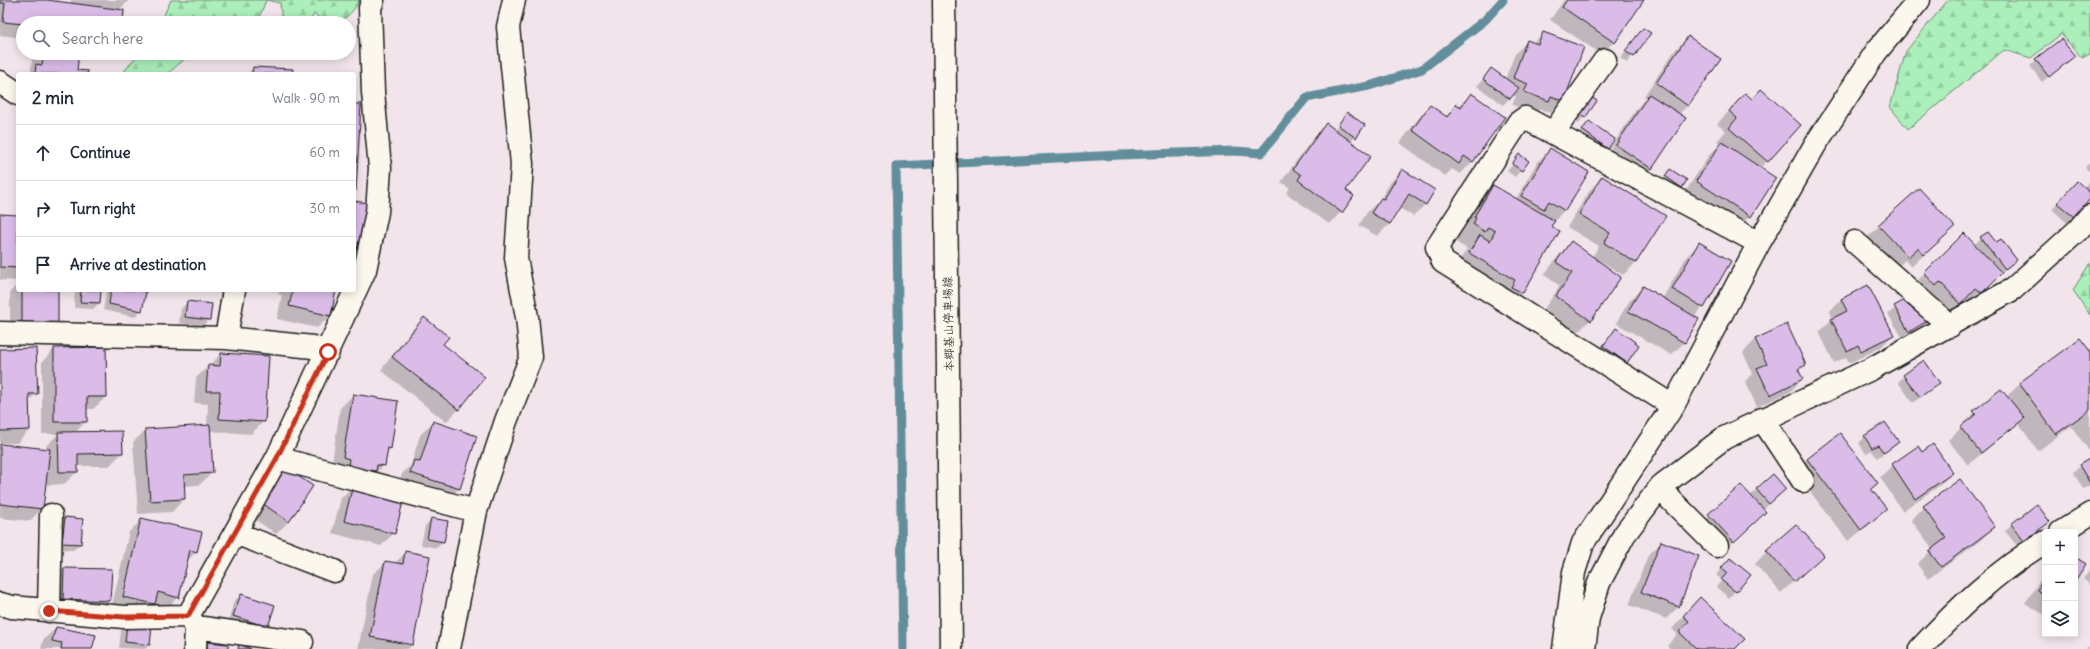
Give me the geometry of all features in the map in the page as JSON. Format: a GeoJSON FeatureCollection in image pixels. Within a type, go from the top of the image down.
{"type":"FeatureCollection","features":[{"type":"Feature","properties":{"kind":"street"},"geometry":{"type":"LineString","coordinates":[[356,290],[365,270],[377,212],[380,168],[373,92],[370,8],[373,0]]}},
{"type":"Feature","properties":{"kind":"street"},"geometry":{"type":"LineString","coordinates":[[449,649],[476,511],[506,420],[532,357],[527,317],[516,258],[522,164],[508,27],[514,0]]}},
{"type":"Feature","properties":{"kind":"street","name":"本郷基山停車場線"},"geometry":{"type":"LineString","coordinates":[[944,0],[951,649]]}},
{"type":"Feature","properties":{"kind":"street"},"geometry":{"type":"LineString","coordinates":[[1564,649],[1574,572],[1583,543],[1673,406],[1759,243],[1815,145],[1876,52],[1919,0]]}},
{"type":"Feature","properties":{"kind":"street"},"geometry":{"type":"LineString","coordinates":[[1553,133],[1605,60]]}},
{"type":"Feature","properties":{"kind":"street"},"geometry":{"type":"LineString","coordinates":[[0,82],[16,93]]}},
{"type":"Feature","properties":{"kind":"street"},"geometry":{"type":"LineString","coordinates":[[1673,406],[1442,262],[1437,247],[1518,123],[1525,118],[1759,243]]}},
{"type":"Feature","properties":{"kind":"street"},"geometry":{"type":"LineString","coordinates":[[1584,649],[1588,618],[1599,583],[1624,535],[1661,486],[1724,438],[1871,369],[1950,326],[2013,289],[2078,230],[2090,216]]}},
{"type":"Feature","properties":{"kind":"street"},"geometry":{"type":"LineString","coordinates":[[1855,242],[1950,326]]}},
{"type":"Feature","properties":{"kind":"street"},"geometry":{"type":"LineString","coordinates":[[226,338],[234,292]]}},
{"type":"Feature","properties":{"kind":"street"},"geometry":{"type":"LineString","coordinates":[[195,649],[192,621],[235,533],[277,458],[355,292]]}},
{"type":"Feature","properties":{"kind":"street"},"geometry":{"type":"LineString","coordinates":[[0,333],[226,338],[313,346],[328,352]]}},
{"type":"Feature","properties":{"kind":"street"},"geometry":{"type":"LineString","coordinates":[[1762,419],[1803,480]]}},
{"type":"Feature","properties":{"kind":"street"},"geometry":{"type":"LineString","coordinates":[[277,458],[476,511]]}},
{"type":"Feature","properties":{"kind":"street"},"geometry":{"type":"LineString","coordinates":[[1661,486],[1671,500],[1717,546]]}},
{"type":"Feature","properties":{"kind":"street"},"geometry":{"type":"LineString","coordinates":[[49,611],[51,514]]}},
{"type":"Feature","properties":{"kind":"street"},"geometry":{"type":"LineString","coordinates":[[2066,529],[2090,514]]}},
{"type":"Feature","properties":{"kind":"street"},"geometry":{"type":"LineString","coordinates":[[235,533],[334,570]]}},
{"type":"Feature","properties":{"kind":"street"},"geometry":{"type":"LineString","coordinates":[[1920,649],[1963,603],[2017,558],[2042,544]]}},
{"type":"Feature","properties":{"kind":"street"},"geometry":{"type":"LineString","coordinates":[[0,604],[12,607],[49,611],[192,621],[302,642]]}},
{"type":"Feature","properties":{"kind":"green space"},"geometry":{"type":"Polygon","coordinates":[[[171,0],[266,0],[260,16],[163,16],[171,0]]]}},
{"type":"Feature","properties":{"kind":"green space"},"geometry":{"type":"Polygon","coordinates":[[[266,0],[359,0],[355,8],[347,16],[317,16],[314,14],[313,16],[281,16],[280,3],[266,0]]]}},
{"type":"Feature","properties":{"kind":"green space"},"geometry":{"type":"Polygon","coordinates":[[[1948,0],[2090,0],[2090,54],[2082,58],[2061,34],[2031,58],[2004,50],[1908,129],[1890,107],[1906,51],[1948,0]]]}},
{"type":"Feature","properties":{"kind":"green space"},"geometry":{"type":"Polygon","coordinates":[[[133,60],[184,60],[169,72],[124,72],[133,60]]]}},
{"type":"Feature","properties":{"kind":"green space"},"geometry":{"type":"Polygon","coordinates":[[[2090,263],[2090,315],[2073,290],[2090,263]]]}},
{"type":"Feature","properties":{"kind":"building"},"geometry":{"type":"Polygon","coordinates":[[[1,0],[47,0],[124,10],[124,16],[16,16],[16,23],[3,22],[5,3],[0,3],[1,0]]]}},
{"type":"Feature","properties":{"kind":"building"},"geometry":{"type":"Polygon","coordinates":[[[1567,0],[1644,0],[1615,43],[1562,7],[1567,0]]]}},
{"type":"Feature","properties":{"kind":"building"},"geometry":{"type":"Polygon","coordinates":[[[1643,28],[1651,33],[1634,57],[1625,51],[1643,28]]]}},
{"type":"Feature","properties":{"kind":"building"},"geometry":{"type":"Polygon","coordinates":[[[1543,32],[1584,47],[1564,101],[1551,96],[1549,101],[1524,92],[1528,84],[1513,78],[1527,40],[1538,44],[1543,32]]]}},
{"type":"Feature","properties":{"kind":"building"},"geometry":{"type":"Polygon","coordinates":[[[1688,36],[1721,59],[1688,106],[1656,83],[1688,36]]]}},
{"type":"Feature","properties":{"kind":"building"},"geometry":{"type":"Polygon","coordinates":[[[2061,39],[2075,56],[2049,77],[2035,59],[2061,39]]]}},
{"type":"Feature","properties":{"kind":"building"},"geometry":{"type":"Polygon","coordinates":[[[43,60],[78,60],[77,70],[88,71],[35,72],[36,64],[42,65],[43,60]]]}},
{"type":"Feature","properties":{"kind":"building"},"geometry":{"type":"Polygon","coordinates":[[[253,67],[293,69],[292,72],[252,72],[253,67]]]}},
{"type":"Feature","properties":{"kind":"building"},"geometry":{"type":"Polygon","coordinates":[[[1491,68],[1519,88],[1510,99],[1483,79],[1491,68]]]}},
{"type":"Feature","properties":{"kind":"building"},"geometry":{"type":"Polygon","coordinates":[[[1761,89],[1801,125],[1768,162],[1729,128],[1737,118],[1729,111],[1745,93],[1752,99],[1761,89]]]}},
{"type":"Feature","properties":{"kind":"building"},"geometry":{"type":"Polygon","coordinates":[[[1471,93],[1505,117],[1473,162],[1464,156],[1459,164],[1412,130],[1430,105],[1447,117],[1456,104],[1461,107],[1471,93]]]}},
{"type":"Feature","properties":{"kind":"building"},"geometry":{"type":"Polygon","coordinates":[[[1649,94],[1686,118],[1652,169],[1616,145],[1649,94]]]}},
{"type":"Feature","properties":{"kind":"building"},"geometry":{"type":"Polygon","coordinates":[[[1591,97],[1597,101],[1585,118],[1579,114],[1591,97]]]}},
{"type":"Feature","properties":{"kind":"building"},"geometry":{"type":"Polygon","coordinates":[[[356,104],[361,104],[356,191],[356,104]]]}},
{"type":"Feature","properties":{"kind":"building"},"geometry":{"type":"Polygon","coordinates":[[[1347,112],[1365,125],[1356,138],[1338,125],[1347,112]]]}},
{"type":"Feature","properties":{"kind":"building"},"geometry":{"type":"Polygon","coordinates":[[[1589,121],[1615,139],[1608,149],[1582,130],[1589,121]]]}},
{"type":"Feature","properties":{"kind":"building"},"geometry":{"type":"Polygon","coordinates":[[[1326,123],[1371,156],[1346,190],[1354,196],[1342,213],[1298,180],[1301,175],[1293,169],[1326,123]]]}},
{"type":"Feature","properties":{"kind":"building"},"geometry":{"type":"Polygon","coordinates":[[[1722,142],[1776,178],[1751,217],[1696,181],[1722,142]]]}},
{"type":"Feature","properties":{"kind":"building"},"geometry":{"type":"Polygon","coordinates":[[[1550,148],[1589,172],[1565,211],[1549,201],[1544,209],[1521,196],[1550,148]]]}},
{"type":"Feature","properties":{"kind":"building"},"geometry":{"type":"Polygon","coordinates":[[[1519,154],[1529,161],[1522,171],[1512,164],[1519,154]]]}},
{"type":"Feature","properties":{"kind":"building"},"geometry":{"type":"Polygon","coordinates":[[[1402,169],[1435,190],[1426,205],[1409,194],[1390,224],[1371,213],[1381,198],[1384,199],[1402,169]]]}},
{"type":"Feature","properties":{"kind":"building"},"geometry":{"type":"Polygon","coordinates":[[[1670,169],[1687,180],[1682,188],[1665,176],[1670,169]]]}},
{"type":"Feature","properties":{"kind":"building"},"geometry":{"type":"Polygon","coordinates":[[[1602,176],[1666,216],[1636,263],[1604,243],[1610,233],[1579,214],[1602,176]]]}},
{"type":"Feature","properties":{"kind":"building"},"geometry":{"type":"Polygon","coordinates":[[[2077,181],[2090,193],[2090,199],[2074,217],[2057,203],[2077,181]]]}},
{"type":"Feature","properties":{"kind":"building"},"geometry":{"type":"Polygon","coordinates":[[[1493,185],[1555,221],[1551,226],[1560,231],[1523,293],[1511,287],[1515,280],[1469,253],[1480,235],[1490,241],[1495,231],[1488,227],[1485,232],[1473,224],[1476,218],[1474,217],[1493,185]]]}},
{"type":"Feature","properties":{"kind":"building"},"geometry":{"type":"Polygon","coordinates":[[[1919,188],[1955,227],[1924,255],[1918,248],[1908,257],[1878,225],[1919,188]]]}},
{"type":"Feature","properties":{"kind":"building"},"geometry":{"type":"Polygon","coordinates":[[[356,201],[368,203],[361,249],[356,248],[356,201]]]}},
{"type":"Feature","properties":{"kind":"building"},"geometry":{"type":"Polygon","coordinates":[[[0,214],[16,215],[16,268],[0,267],[0,214]]]}},
{"type":"Feature","properties":{"kind":"building"},"geometry":{"type":"Polygon","coordinates":[[[1988,232],[1996,242],[2001,239],[2017,260],[2005,269],[1980,237],[1988,232]]]}},
{"type":"Feature","properties":{"kind":"building"},"geometry":{"type":"Polygon","coordinates":[[[1964,233],[2002,273],[1982,293],[1976,288],[1961,304],[1940,282],[1936,286],[1924,273],[1964,233]]]}},
{"type":"Feature","properties":{"kind":"building"},"geometry":{"type":"Polygon","coordinates":[[[1571,241],[1621,277],[1591,321],[1556,296],[1572,273],[1556,262],[1571,241]]]}},
{"type":"Feature","properties":{"kind":"building"},"geometry":{"type":"Polygon","coordinates":[[[1699,242],[1731,261],[1704,308],[1672,289],[1699,242]]]}},
{"type":"Feature","properties":{"kind":"building"},"geometry":{"type":"Polygon","coordinates":[[[1868,285],[1894,335],[1861,351],[1858,345],[1847,351],[1831,319],[1847,311],[1841,299],[1868,285]]]}},
{"type":"Feature","properties":{"kind":"building"},"geometry":{"type":"Polygon","coordinates":[[[1643,286],[1699,319],[1685,343],[1628,311],[1643,286]]]}},
{"type":"Feature","properties":{"kind":"building"},"geometry":{"type":"Polygon","coordinates":[[[22,292],[58,292],[58,324],[22,323],[22,292]]]}},
{"type":"Feature","properties":{"kind":"building"},"geometry":{"type":"Polygon","coordinates":[[[81,292],[101,292],[100,303],[80,302],[81,292]]]}},
{"type":"Feature","properties":{"kind":"building"},"geometry":{"type":"Polygon","coordinates":[[[111,292],[146,292],[142,311],[109,304],[111,292]]]}},
{"type":"Feature","properties":{"kind":"building"},"geometry":{"type":"Polygon","coordinates":[[[292,292],[336,292],[331,316],[289,306],[292,292]]]}},
{"type":"Feature","properties":{"kind":"building"},"geometry":{"type":"Polygon","coordinates":[[[187,301],[212,304],[210,320],[185,317],[187,301]]]}},
{"type":"Feature","properties":{"kind":"building"},"geometry":{"type":"Polygon","coordinates":[[[1903,301],[1927,321],[1909,332],[1894,306],[1903,301]]]}},
{"type":"Feature","properties":{"kind":"building"},"geometry":{"type":"Polygon","coordinates":[[[424,317],[449,337],[443,344],[485,377],[459,410],[392,357],[424,317]]]}},
{"type":"Feature","properties":{"kind":"building"},"geometry":{"type":"Polygon","coordinates":[[[1787,324],[1806,365],[1798,369],[1803,379],[1770,395],[1757,368],[1767,364],[1755,339],[1787,324]]]}},
{"type":"Feature","properties":{"kind":"building"},"geometry":{"type":"Polygon","coordinates":[[[1616,328],[1639,345],[1627,363],[1603,346],[1616,328]]]}},
{"type":"Feature","properties":{"kind":"building"},"geometry":{"type":"Polygon","coordinates":[[[2080,338],[2090,351],[2090,410],[2056,434],[2019,383],[2080,338]]]}},
{"type":"Feature","properties":{"kind":"building"},"geometry":{"type":"Polygon","coordinates":[[[106,347],[107,397],[87,397],[87,422],[54,422],[54,348],[106,347]]]}},
{"type":"Feature","properties":{"kind":"building"},"geometry":{"type":"Polygon","coordinates":[[[36,348],[38,394],[29,394],[30,430],[0,431],[0,349],[36,348]]]}},
{"type":"Feature","properties":{"kind":"building"},"geometry":{"type":"Polygon","coordinates":[[[221,353],[269,356],[265,422],[219,419],[220,391],[206,391],[208,365],[220,366],[221,353]]]}},
{"type":"Feature","properties":{"kind":"building"},"geometry":{"type":"Polygon","coordinates":[[[1924,360],[1940,383],[1920,397],[1903,375],[1924,360]]]}},
{"type":"Feature","properties":{"kind":"building"},"geometry":{"type":"Polygon","coordinates":[[[2001,389],[2025,418],[1981,453],[1960,427],[1976,414],[1973,411],[2001,389]]]}},
{"type":"Feature","properties":{"kind":"building"},"geometry":{"type":"Polygon","coordinates":[[[353,394],[398,401],[391,449],[388,448],[385,466],[377,465],[376,471],[348,467],[349,459],[343,457],[353,394]]]}},
{"type":"Feature","properties":{"kind":"building"},"geometry":{"type":"Polygon","coordinates":[[[433,421],[477,436],[460,489],[410,473],[414,460],[420,462],[433,421]]]}},
{"type":"Feature","properties":{"kind":"building"},"geometry":{"type":"Polygon","coordinates":[[[1885,422],[1899,442],[1884,453],[1878,445],[1872,448],[1864,436],[1885,422]]]}},
{"type":"Feature","properties":{"kind":"building"},"geometry":{"type":"Polygon","coordinates":[[[210,425],[213,473],[184,475],[185,499],[150,501],[145,429],[210,425]]]}},
{"type":"Feature","properties":{"kind":"building"},"geometry":{"type":"Polygon","coordinates":[[[122,431],[123,453],[78,454],[78,472],[59,472],[58,432],[122,431]]]}},
{"type":"Feature","properties":{"kind":"building"},"geometry":{"type":"Polygon","coordinates":[[[1840,433],[1878,483],[1871,489],[1887,509],[1861,530],[1807,459],[1840,433]]]}},
{"type":"Feature","properties":{"kind":"building"},"geometry":{"type":"Polygon","coordinates":[[[0,444],[50,449],[43,509],[0,504],[0,444]]]}},
{"type":"Feature","properties":{"kind":"building"},"geometry":{"type":"Polygon","coordinates":[[[1933,444],[1953,473],[1915,499],[1892,464],[1918,446],[1922,452],[1933,444]]]}},
{"type":"Feature","properties":{"kind":"building"},"geometry":{"type":"Polygon","coordinates":[[[2089,459],[2090,461],[2090,483],[2079,465],[2089,459]]]}},
{"type":"Feature","properties":{"kind":"building"},"geometry":{"type":"Polygon","coordinates":[[[283,466],[313,486],[289,522],[259,501],[283,466]]]}},
{"type":"Feature","properties":{"kind":"building"},"geometry":{"type":"Polygon","coordinates":[[[1773,474],[1786,489],[1769,504],[1756,489],[1773,474]]]}},
{"type":"Feature","properties":{"kind":"building"},"geometry":{"type":"Polygon","coordinates":[[[1960,479],[1995,527],[1941,567],[1929,551],[1946,538],[1923,506],[1960,479]]]}},
{"type":"Feature","properties":{"kind":"building"},"geometry":{"type":"Polygon","coordinates":[[[353,485],[404,498],[395,534],[344,521],[353,485]]]}},
{"type":"Feature","properties":{"kind":"building"},"geometry":{"type":"Polygon","coordinates":[[[1741,485],[1766,512],[1734,542],[1708,514],[1741,485]]]}},
{"type":"Feature","properties":{"kind":"building"},"geometry":{"type":"Polygon","coordinates":[[[2037,504],[2050,522],[2024,541],[2011,524],[2037,504]]]}},
{"type":"Feature","properties":{"kind":"building"},"geometry":{"type":"Polygon","coordinates":[[[65,517],[83,519],[81,544],[62,543],[65,517]]]}},
{"type":"Feature","properties":{"kind":"building"},"geometry":{"type":"Polygon","coordinates":[[[141,518],[202,532],[197,552],[190,550],[179,598],[158,592],[155,604],[123,597],[141,518]]]}},
{"type":"Feature","properties":{"kind":"building"},"geometry":{"type":"Polygon","coordinates":[[[431,518],[448,521],[444,542],[427,539],[431,518]]]}},
{"type":"Feature","properties":{"kind":"building"},"geometry":{"type":"Polygon","coordinates":[[[1796,524],[1824,555],[1794,582],[1766,550],[1796,524]]]}},
{"type":"Feature","properties":{"kind":"building"},"geometry":{"type":"Polygon","coordinates":[[[1661,541],[1699,556],[1679,607],[1641,592],[1661,541]]]}},
{"type":"Feature","properties":{"kind":"building"},"geometry":{"type":"Polygon","coordinates":[[[405,551],[430,556],[413,645],[370,637],[385,561],[403,564],[405,551]]]}},
{"type":"Feature","properties":{"kind":"building"},"geometry":{"type":"Polygon","coordinates":[[[1730,558],[1751,575],[1736,592],[1721,580],[1727,573],[1721,568],[1730,558]]]}},
{"type":"Feature","properties":{"kind":"building"},"geometry":{"type":"Polygon","coordinates":[[[2078,559],[2086,564],[2078,576],[2078,559]]]}},
{"type":"Feature","properties":{"kind":"building"},"geometry":{"type":"Polygon","coordinates":[[[64,568],[112,569],[110,601],[63,599],[64,568]]]}},
{"type":"Feature","properties":{"kind":"building"},"geometry":{"type":"Polygon","coordinates":[[[2042,582],[2042,593],[2037,590],[2042,582]]]}},
{"type":"Feature","properties":{"kind":"building"},"geometry":{"type":"Polygon","coordinates":[[[241,594],[275,605],[268,627],[233,616],[241,594]]]}},
{"type":"Feature","properties":{"kind":"building"},"geometry":{"type":"Polygon","coordinates":[[[1700,597],[1745,639],[1735,649],[1697,649],[1679,632],[1689,621],[1683,616],[1700,597]]]}},
{"type":"Feature","properties":{"kind":"building"},"geometry":{"type":"Polygon","coordinates":[[[127,623],[152,626],[150,645],[125,642],[127,623]]]}},
{"type":"Feature","properties":{"kind":"building"},"geometry":{"type":"Polygon","coordinates":[[[56,627],[96,635],[92,649],[61,649],[62,643],[52,641],[56,627]]]}},
{"type":"Feature","properties":{"kind":"building"},"geometry":{"type":"Polygon","coordinates":[[[207,642],[228,644],[228,649],[207,649],[207,642]]]}},
{"type":"Feature","properties":{"kind":"building"},"geometry":{"type":"Polygon","coordinates":[[[239,644],[251,649],[238,649],[239,644]]]}},
{"type":"Feature","properties":{"kind":"waterway"},"geometry":{"type":"LineString","coordinates":[[903,649],[896,166],[1120,155],[1235,151],[1261,153],[1306,98],[1369,86],[1422,69],[1485,20],[1503,0]]}},
{"type":"Feature","properties":{"kind":"route"},"geometry":{"type":"LineString","coordinates":[[49,611],[124,617],[188,616],[277,458],[328,352]]}}]}
